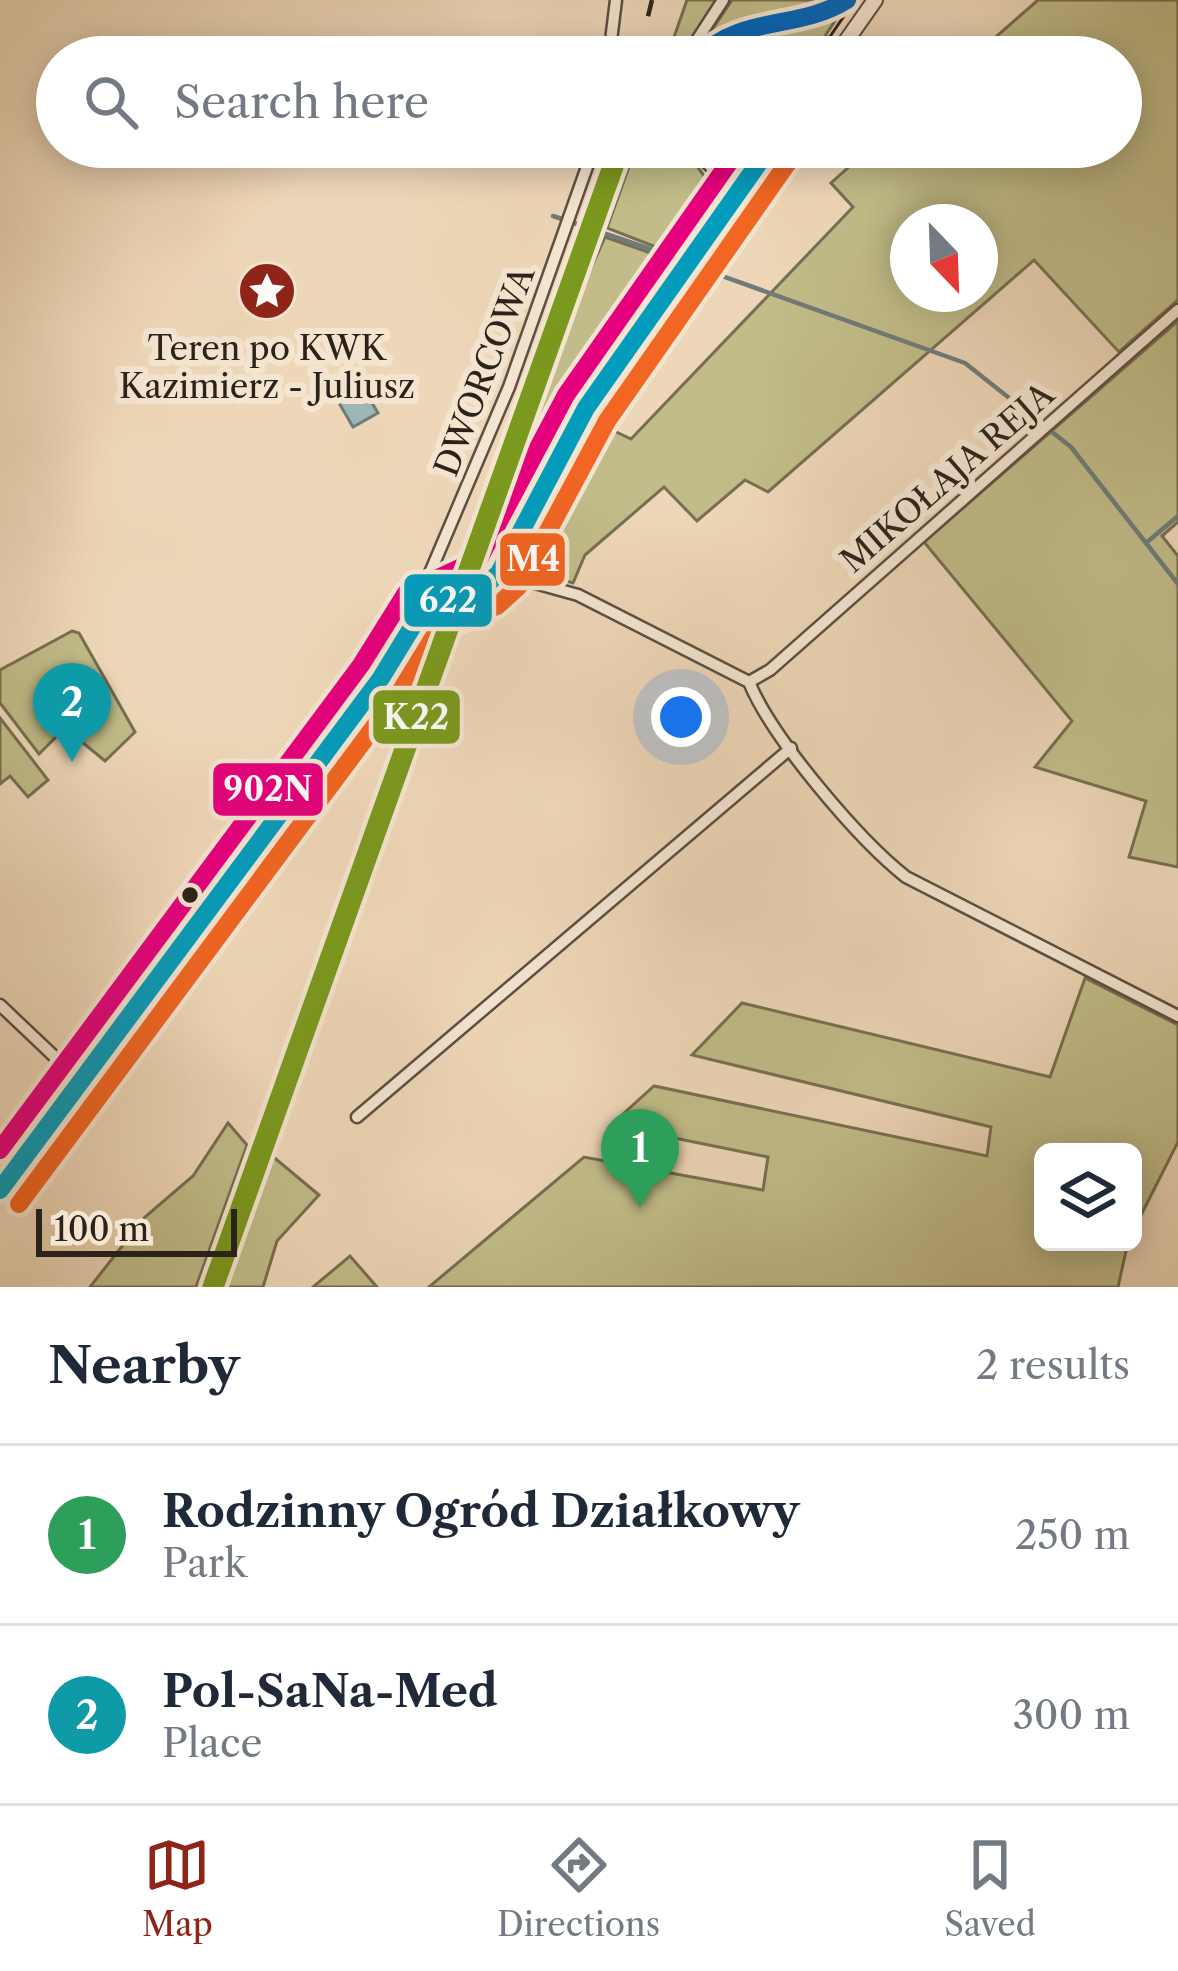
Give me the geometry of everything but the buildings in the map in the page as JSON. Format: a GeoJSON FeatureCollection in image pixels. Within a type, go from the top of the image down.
{"type":"FeatureCollection","features":[{"type":"Feature","properties":{"kind":"street"},"geometry":{"type":"LineString","coordinates":[[612,36],[616,0]]}},
{"type":"Feature","properties":{"kind":"street"},"geometry":{"type":"LineString","coordinates":[[700,36],[723,0]]}},
{"type":"Feature","properties":{"kind":"street"},"geometry":{"type":"LineString","coordinates":[[850,36],[875,0]]}},
{"type":"Feature","properties":{"kind":"street","name":"DWORCOWA"},"geometry":{"type":"LineString","coordinates":[[422,611],[422,594],[492,432],[587,168]]}},
{"type":"Feature","properties":{"kind":"street"},"geometry":{"type":"LineString","coordinates":[[712,168],[738,192]]}},
{"type":"Feature","properties":{"kind":"street"},"geometry":{"type":"LineString","coordinates":[[0,1190],[78,1079],[381,678],[422,611],[486,585],[499,573],[578,427],[640,327],[755,168]]}},
{"type":"Feature","properties":{"kind":"street","name":"MIKOŁAJA REJA"},"geometry":{"type":"LineString","coordinates":[[749,682],[770,670],[1178,310]]}},
{"type":"Feature","properties":{"kind":"street"},"geometry":{"type":"LineString","coordinates":[[499,573],[578,595],[749,682],[758,704],[791,748],[880,857],[906,878],[1178,1016]]}},
{"type":"Feature","properties":{"kind":"street"},"geometry":{"type":"LineString","coordinates":[[357,1117],[791,748]]}},
{"type":"Feature","properties":{"kind":"street"},"geometry":{"type":"LineString","coordinates":[[0,1005],[78,1079]]}},
{"type":"Feature","properties":{"kind":"shaded area"},"geometry":{"type":"Polygon","coordinates":[[[687,0],[716,0],[693,36],[674,36],[687,0]]]}},
{"type":"Feature","properties":{"kind":"shaded area"},"geometry":{"type":"Polygon","coordinates":[[[732,0],[849,0],[825,36],[708,36],[732,0]]]}},
{"type":"Feature","properties":{"kind":"shaded area"},"geometry":{"type":"Polygon","coordinates":[[[1038,0],[1178,0],[1178,300],[1119,352],[1034,260],[998,291],[998,204],[890,204],[890,312],[974,312],[768,492],[745,480],[697,521],[664,487],[585,555],[573,583],[518,567],[554,490],[597,423],[631,439],[853,207],[831,183],[848,168],[1142,168],[1142,36],[997,36],[1038,0]]]}},
{"type":"Feature","properties":{"kind":"shaded area"},"geometry":{"type":"Polygon","coordinates":[[[628,168],[698,168],[721,199],[684,250],[666,251],[607,228],[628,168]]]}},
{"type":"Feature","properties":{"kind":"shaded area"},"geometry":{"type":"Polygon","coordinates":[[[605,237],[662,257],[670,270],[584,395],[488,570],[469,580],[546,370],[605,237]]]}},
{"type":"Feature","properties":{"kind":"shaded area"},"geometry":{"type":"Polygon","coordinates":[[[1178,321],[1178,522],[1162,536],[1178,556],[1178,867],[1129,857],[1146,801],[1035,767],[1072,721],[924,542],[1178,321]]]}},
{"type":"Feature","properties":{"kind":"shaded area"},"geometry":{"type":"Polygon","coordinates":[[[72,631],[79,633],[135,732],[105,761],[65,728],[39,754],[0,703],[0,670],[72,631]]]}},
{"type":"Feature","properties":{"kind":"shaded area"},"geometry":{"type":"Polygon","coordinates":[[[0,718],[48,780],[28,797],[10,776],[0,784],[0,718]]]}},
{"type":"Feature","properties":{"kind":"shaded area"},"geometry":{"type":"Polygon","coordinates":[[[1085,978],[1178,1025],[1178,1142],[1142,1213],[1142,1143],[1034,1143],[1034,1251],[1126,1251],[1118,1287],[429,1287],[584,1157],[763,1190],[768,1157],[611,1125],[654,1086],[987,1156],[991,1127],[692,1055],[742,1003],[1050,1077],[1085,978]]]}},
{"type":"Feature","properties":{"kind":"shaded area"},"geometry":{"type":"Polygon","coordinates":[[[228,1123],[247,1145],[196,1287],[90,1287],[145,1217],[193,1176],[228,1123]]]}},
{"type":"Feature","properties":{"kind":"shaded area"},"geometry":{"type":"Polygon","coordinates":[[[271,1155],[319,1195],[277,1241],[263,1287],[224,1287],[271,1155]]]}},
{"type":"Feature","properties":{"kind":"shaded area"},"geometry":{"type":"Polygon","coordinates":[[[350,1256],[377,1287],[313,1287],[350,1256]]]}},
{"type":"Feature","properties":{"kind":"water"},"geometry":{"type":"Polygon","coordinates":[[[359,381],[378,413],[353,427],[335,396],[359,381]]]}},
{"type":"Feature","properties":{"kind":"waterway"},"geometry":{"type":"LineString","coordinates":[[553,216],[671,256]]}},
{"type":"Feature","properties":{"kind":"waterway"},"geometry":{"type":"LineString","coordinates":[[697,267],[965,363],[1071,447],[1178,584]]}},
{"type":"Feature","properties":{"kind":"waterway"},"geometry":{"type":"LineString","coordinates":[[1146,543],[1178,516]]}},
{"type":"Feature","properties":{"kind":"tram line"},"geometry":{"type":"LineString","coordinates":[[830,36],[855,0]]}},
{"type":"Feature","properties":{"kind":"railway"},"geometry":{"type":"LineString","coordinates":[[643,36],[652,0]]}},
{"type":"Feature","properties":{"kind":"railway"},"geometry":{"type":"LineString","coordinates":[[601,198],[610,168]]}},
{"type":"Feature","properties":{"kind":"transit line"},"geometry":{"type":"LineString","coordinates":[[731,36],[810,16],[847,0]]}},
{"type":"Feature","properties":{"kind":"transit line","name":"K22"},"geometry":{"type":"LineString","coordinates":[[213,1287],[613,168]]}},
{"type":"Feature","properties":{"kind":"transit line","name":"902N"},"geometry":{"type":"LineString","coordinates":[[0,1150],[361,665],[406,593],[479,559],[566,395],[725,168]]}},
{"type":"Feature","properties":{"kind":"transit line","name":"622"},"geometry":{"type":"LineString","coordinates":[[0,1190],[381,678],[422,611],[486,585],[499,573],[586,408],[755,168]]}},
{"type":"Feature","properties":{"kind":"transit line","name":"M4"},"geometry":{"type":"LineString","coordinates":[[19,1204],[400,692],[438,630],[497,606],[518,587],[607,421],[784,168]]}},
{"type":"Feature","properties":{"kind":"place","name":"Teren po KWK Kazimierz - Juliusz"},"geometry":{"type":"Point","coordinates":[267,291]}},
{"type":"Feature","properties":{"kind":"place","name":"Pol-SaNa-Med"},"geometry":{"type":"Point","coordinates":[72,762]}},
{"type":"Feature","properties":{"kind":"place","name":"Rodzinny Ogród Działkowy"},"geometry":{"type":"Point","coordinates":[640,1208]}}]}
